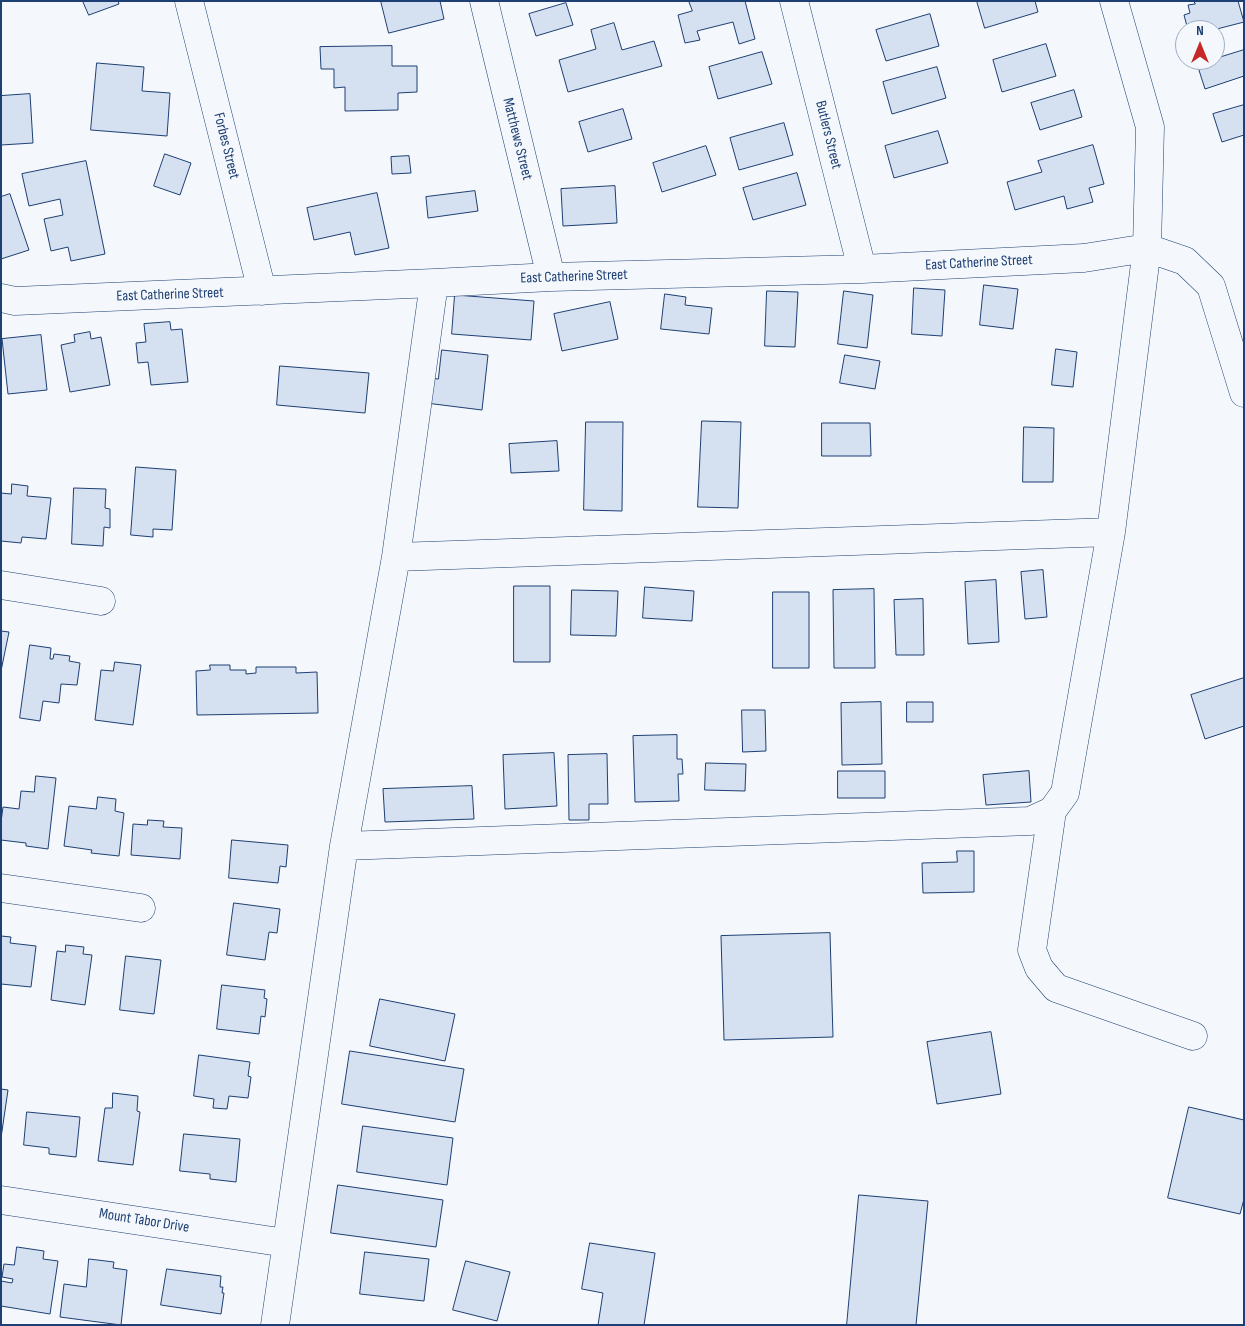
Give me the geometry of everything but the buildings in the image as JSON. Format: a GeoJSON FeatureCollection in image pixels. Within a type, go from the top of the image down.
{"type":"FeatureCollection","features":[{"type":"Feature","properties":{"kind":"street","name":"Forbes Street"},"geometry":{"type":"LineString","coordinates":[[189,1],[262,291]]}},
{"type":"Feature","properties":{"kind":"street","name":"Matthews Street"},"geometry":{"type":"LineString","coordinates":[[484,1],[551,277]]}},
{"type":"Feature","properties":{"kind":"street","name":"Butlers Street"},"geometry":{"type":"LineString","coordinates":[[794,1],[862,269]]}},
{"type":"Feature","properties":{"kind":"street"},"geometry":{"type":"LineString","coordinates":[[1114,1],[1150,127],[1148,248],[1111,532],[1065,793],[1052,811],[1032,950],[1039,968],[1056,988],[1193,1036]]}},
{"type":"Feature","properties":{"kind":"street","name":"East Catherine Street"},"geometry":{"type":"LineString","coordinates":[[1,298],[15,301],[551,277],[862,269],[1084,258],[1148,248]]}},
{"type":"Feature","properties":{"kind":"street"},"geometry":{"type":"LineString","coordinates":[[1148,248],[1185,261],[1211,286],[1244,393]]}},
{"type":"Feature","properties":{"kind":"street"},"geometry":{"type":"LineString","coordinates":[[281,1325],[275,1324],[344,846],[396,557],[434,283]]}},
{"type":"Feature","properties":{"kind":"street"},"geometry":{"type":"LineString","coordinates":[[396,557],[1111,532]]}},
{"type":"Feature","properties":{"kind":"street"},"geometry":{"type":"LineString","coordinates":[[1,585],[101,601]]}},
{"type":"Feature","properties":{"kind":"street"},"geometry":{"type":"LineString","coordinates":[[344,846],[1030,821],[1052,811]]}},
{"type":"Feature","properties":{"kind":"street"},"geometry":{"type":"LineString","coordinates":[[1,888],[141,908]]}},
{"type":"Feature","properties":{"kind":"street","name":"Mount Tabor Drive"},"geometry":{"type":"LineString","coordinates":[[1,1200],[286,1243]]}}]}
